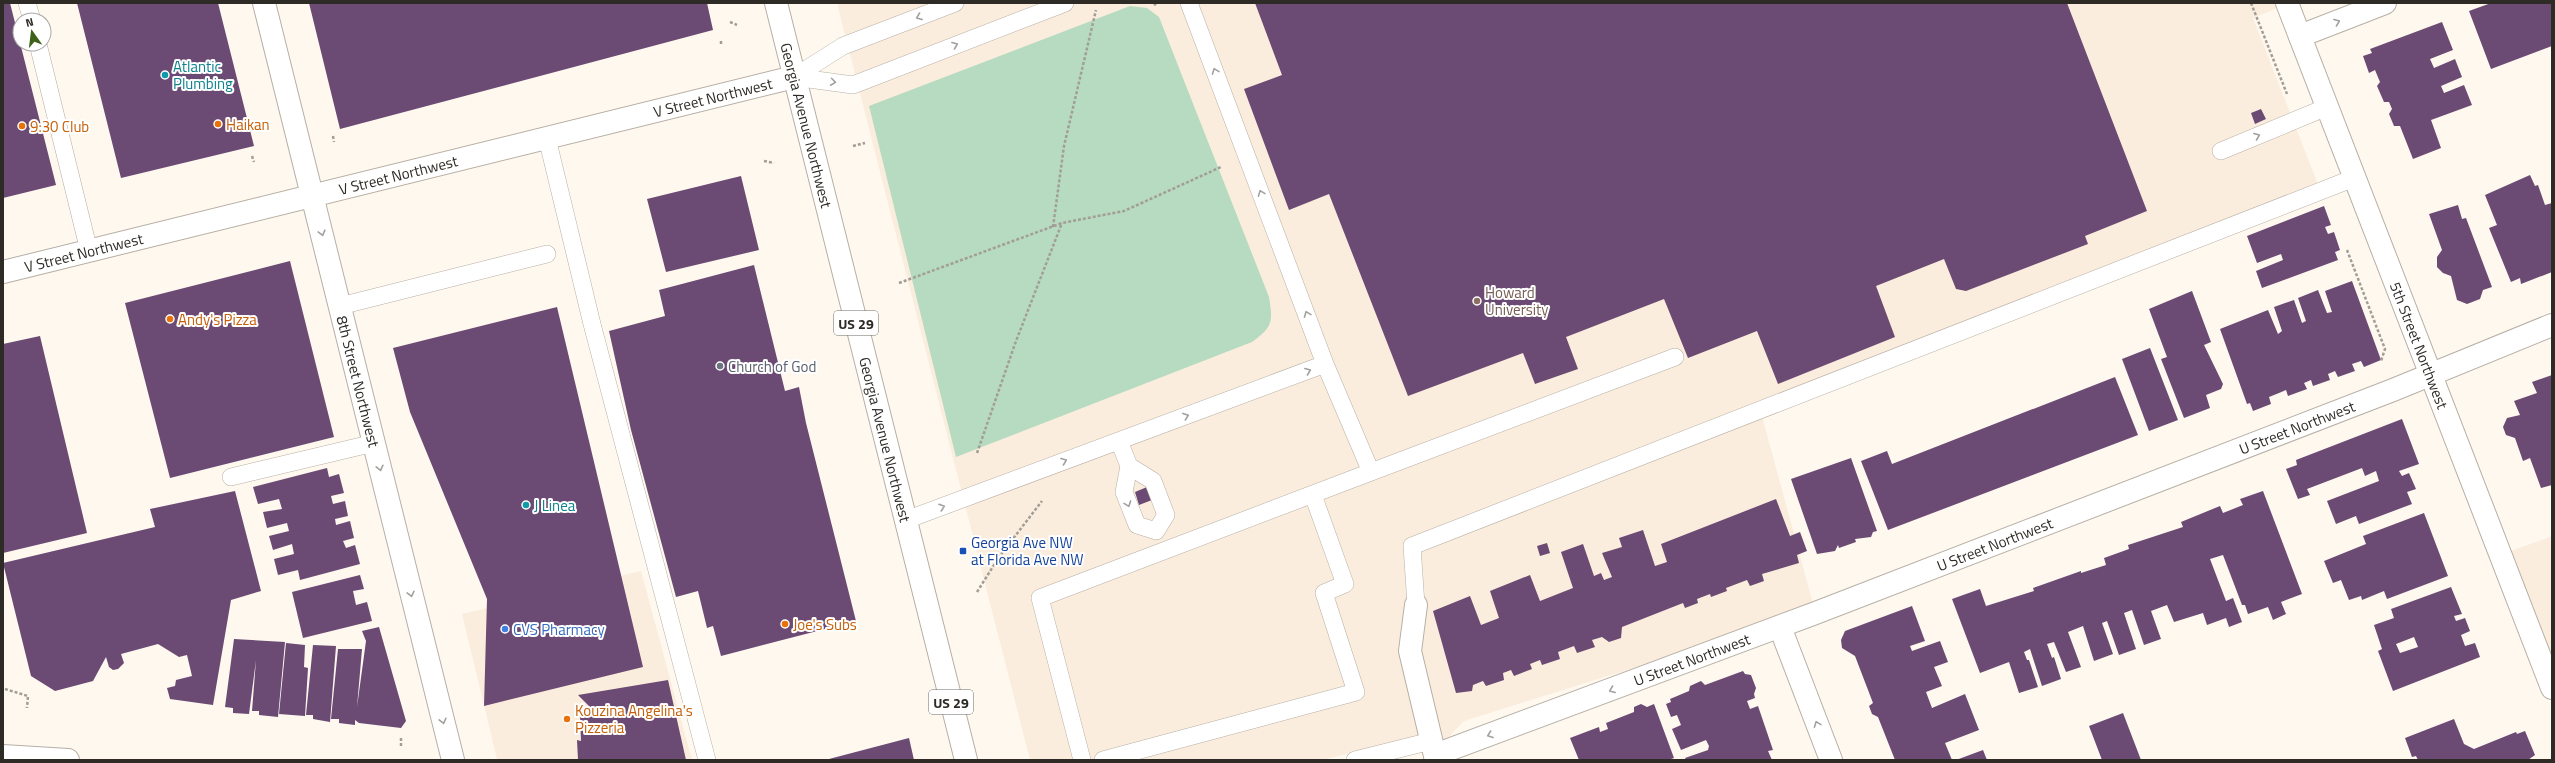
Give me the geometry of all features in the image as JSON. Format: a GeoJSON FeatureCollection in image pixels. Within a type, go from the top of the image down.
{"type":"FeatureCollection","features":[{"type":"Feature","properties":{"kind":"main road","name":"8th Street Northwest"},"geometry":{"type":"LineString","coordinates":[[264,3],[453,760]]}},
{"type":"Feature","properties":{"kind":"main road","name":"Georgia Avenue Northwest"},"geometry":{"type":"LineString","coordinates":[[776,3],[966,760]]}},
{"type":"Feature","properties":{"kind":"main road","name":"5th Street Northwest"},"geometry":{"type":"LineString","coordinates":[[2287,3],[2552,688]]}},
{"type":"Feature","properties":{"kind":"main road"},"geometry":{"type":"LineString","coordinates":[[2300,36],[2385,3]]}},
{"type":"Feature","properties":{"kind":"main road","name":"V Street Northwest"},"geometry":{"type":"LineString","coordinates":[[3,272],[794,77]]}},
{"type":"Feature","properties":{"kind":"main road","name":"U Street Northwest"},"geometry":{"type":"LineString","coordinates":[[1434,752],[1780,627],[2378,396],[2431,373],[2552,326]]}},
{"type":"Feature","properties":{"kind":"main road"},"geometry":{"type":"LineString","coordinates":[[1416,605],[1410,651],[1434,752]]}},
{"type":"Feature","properties":{"kind":"main road"},"geometry":{"type":"LineString","coordinates":[[1780,627],[1831,760]]}},
{"type":"Feature","properties":{"kind":"main road"},"geometry":{"type":"LineString","coordinates":[[3,756],[68,760]]}},
{"type":"Feature","properties":{"kind":"lane"},"geometry":{"type":"LineString","coordinates":[[794,77],[842,46],[955,3]]}},
{"type":"Feature","properties":{"kind":"lane"},"geometry":{"type":"LineString","coordinates":[[794,77],[853,85],[1065,3]]}},
{"type":"Feature","properties":{"kind":"lane"},"geometry":{"type":"LineString","coordinates":[[1190,3],[1326,364],[1370,472]]}},
{"type":"Feature","properties":{"kind":"lane"},"geometry":{"type":"LineString","coordinates":[[40,52],[89,251]]}},
{"type":"Feature","properties":{"kind":"lane"},"geometry":{"type":"LineString","coordinates":[[2221,151],[2327,107]]}},
{"type":"Feature","properties":{"kind":"lane"},"geometry":{"type":"LineString","coordinates":[[547,138],[592,324],[707,760]]}},
{"type":"Feature","properties":{"kind":"lane"},"geometry":{"type":"LineString","coordinates":[[1416,605],[1412,546],[2354,178]]}},
{"type":"Feature","properties":{"kind":"lane"},"geometry":{"type":"LineString","coordinates":[[340,306],[547,254]]}},
{"type":"Feature","properties":{"kind":"lane"},"geometry":{"type":"LineString","coordinates":[[1082,760],[1040,598],[1674,357]]}},
{"type":"Feature","properties":{"kind":"lane"},"geometry":{"type":"LineString","coordinates":[[906,520],[1326,364]]}},
{"type":"Feature","properties":{"kind":"lane"},"geometry":{"type":"LineString","coordinates":[[1119,441],[1129,466],[1124,492],[1137,525],[1156,531]]}},
{"type":"Feature","properties":{"kind":"lane"},"geometry":{"type":"LineString","coordinates":[[231,477],[374,443]]}},
{"type":"Feature","properties":{"kind":"lane"},"geometry":{"type":"LineString","coordinates":[[1129,466],[1153,481],[1166,514],[1156,531]]}},
{"type":"Feature","properties":{"kind":"lane"},"geometry":{"type":"LineString","coordinates":[[1104,760],[1356,692],[1324,593],[1345,584],[1313,495]]}},
{"type":"Feature","properties":{"kind":"lane"},"geometry":{"type":"LineString","coordinates":[[1156,531],[1164,551]]}},
{"type":"Feature","properties":{"kind":"lane"},"geometry":{"type":"LineString","coordinates":[[1355,760],[1434,752]]}},
{"type":"Feature","properties":{"kind":"path"},"geometry":{"type":"LineString","coordinates":[[1053,227],[1064,146],[1096,10]]}},
{"type":"Feature","properties":{"kind":"path"},"geometry":{"type":"LineString","coordinates":[[730,22],[737,25]]}},
{"type":"Feature","properties":{"kind":"path"},"geometry":{"type":"LineString","coordinates":[[333,136],[334,142]]}},
{"type":"Feature","properties":{"kind":"path"},"geometry":{"type":"LineString","coordinates":[[853,146],[865,143]]}},
{"type":"Feature","properties":{"kind":"path"},"geometry":{"type":"LineString","coordinates":[[252,156],[254,162]]}},
{"type":"Feature","properties":{"kind":"path"},"geometry":{"type":"LineString","coordinates":[[764,161],[774,163]]}},
{"type":"Feature","properties":{"kind":"path"},"geometry":{"type":"LineString","coordinates":[[899,283],[1062,223],[1124,211],[1224,166]]}},
{"type":"Feature","properties":{"kind":"path"},"geometry":{"type":"LineString","coordinates":[[977,453],[1016,341],[1062,223]]}},
{"type":"Feature","properties":{"kind":"path"},"geometry":{"type":"LineString","coordinates":[[977,592],[999,557],[1042,501]]}},
{"type":"Feature","properties":{"kind":"path"},"geometry":{"type":"LineString","coordinates":[[5,689],[28,696],[28,708]]}},
{"type":"Feature","properties":{"kind":"path"},"geometry":{"type":"LineString","coordinates":[[401,738],[401,748]]}},
{"type":"Feature","properties":{"kind":"shaded area","name":"Howard University"},"geometry":{"type":"Polygon","coordinates":[[[837,3],[2289,3],[2253,18],[2321,192],[1760,409],[1815,611],[1464,721],[1433,753],[1395,742],[1322,760],[1030,760],[837,3]]]}},
{"type":"Feature","properties":{"kind":"shaded area"},"geometry":{"type":"Polygon","coordinates":[[[2552,536],[2552,690],[2500,555],[2552,536]]]}},
{"type":"Feature","properties":{"kind":"shaded area"},"geometry":{"type":"Polygon","coordinates":[[[641,571],[692,760],[497,759],[462,614],[641,571]]]}},
{"type":"Feature","properties":{"kind":"green space"},"geometry":{"type":"Polygon","coordinates":[[[1130,6],[1147,8],[1159,17],[1269,297],[1271,312],[1270,323],[1268,328],[1252,342],[956,457],[869,106],[1130,6]]]}},
{"type":"Feature","properties":{"kind":"building","name":"9:30 Club"},"geometry":{"type":"Polygon","coordinates":[[[3,3],[10,3],[12,12],[12,52],[22,52],[56,185],[3,198],[3,3]]]}},
{"type":"Feature","properties":{"kind":"building","name":"Atlantic Plumbing"},"geometry":{"type":"Polygon","coordinates":[[[77,3],[218,3],[254,146],[121,178],[77,3]]]}},
{"type":"Feature","properties":{"kind":"building"},"geometry":{"type":"Polygon","coordinates":[[[309,3],[707,3],[713,30],[340,129],[309,3]]]}},
{"type":"Feature","properties":{"kind":"building"},"geometry":{"type":"Polygon","coordinates":[[[1255,3],[2067,3],[2147,211],[2085,236],[2088,244],[1966,291],[1956,289],[1944,259],[1876,286],[1895,337],[1778,384],[1757,331],[1688,358],[1664,299],[1566,337],[1578,369],[1535,384],[1523,353],[1408,396],[1329,194],[1289,210],[1244,89],[1282,75],[1255,3]]]}},
{"type":"Feature","properties":{"kind":"building"},"geometry":{"type":"Polygon","coordinates":[[[2491,3],[2552,3],[2552,46],[2491,69],[2469,11],[2491,3]]]}},
{"type":"Feature","properties":{"kind":"building"},"geometry":{"type":"Polygon","coordinates":[[[2442,22],[2453,50],[2430,59],[2434,68],[2455,59],[2462,77],[2441,86],[2444,93],[2464,85],[2472,105],[2431,120],[2441,148],[2413,159],[2400,126],[2394,126],[2389,114],[2392,109],[2389,102],[2384,102],[2377,86],[2380,82],[2375,70],[2369,73],[2363,56],[2372,53],[2370,49],[2442,22]]]}},
{"type":"Feature","properties":{"kind":"building"},"geometry":{"type":"Polygon","coordinates":[[[2261,109],[2266,119],[2255,124],[2251,113],[2261,109]]]}},
{"type":"Feature","properties":{"kind":"building"},"geometry":{"type":"Polygon","coordinates":[[[2530,175],[2535,186],[2538,185],[2545,205],[2552,203],[2552,272],[2521,284],[2520,278],[2511,282],[2489,228],[2497,225],[2485,195],[2530,175]]]}},
{"type":"Feature","properties":{"kind":"building"},"geometry":{"type":"Polygon","coordinates":[[[741,176],[759,250],[666,272],[647,199],[741,176]]]}},
{"type":"Feature","properties":{"kind":"building"},"geometry":{"type":"Polygon","coordinates":[[[2458,205],[2462,219],[2466,218],[2492,287],[2483,290],[2480,299],[2467,304],[2457,300],[2451,276],[2443,273],[2437,267],[2437,257],[2442,250],[2429,214],[2458,205]]]}},
{"type":"Feature","properties":{"kind":"building"},"geometry":{"type":"Polygon","coordinates":[[[2324,206],[2331,225],[2325,227],[2328,234],[2334,232],[2340,250],[2335,252],[2338,260],[2262,288],[2256,271],[2283,260],[2281,254],[2257,263],[2247,236],[2324,206]]]}},
{"type":"Feature","properties":{"kind":"building"},"geometry":{"type":"Polygon","coordinates":[[[290,261],[334,437],[170,478],[125,303],[290,261]]]}},
{"type":"Feature","properties":{"kind":"building"},"geometry":{"type":"Polygon","coordinates":[[[754,265],[785,391],[799,387],[806,423],[856,621],[721,656],[713,626],[707,628],[698,591],[676,597],[631,430],[609,331],[665,316],[659,290],[754,265]]]}},
{"type":"Feature","properties":{"kind":"building"},"geometry":{"type":"Polygon","coordinates":[[[2352,281],[2381,360],[2364,367],[2361,361],[2352,364],[2355,371],[2338,377],[2335,371],[2328,374],[2330,380],[2313,386],[2311,380],[2304,383],[2307,389],[2288,396],[2286,390],[2269,397],[2271,404],[2253,411],[2250,403],[2247,404],[2220,329],[2268,310],[2278,334],[2282,331],[2274,307],[2294,300],[2302,323],[2306,321],[2298,298],[2318,290],[2327,313],[2332,312],[2325,291],[2352,281]]]}},
{"type":"Feature","properties":{"kind":"building"},"geometry":{"type":"Polygon","coordinates":[[[2192,291],[2211,342],[2204,345],[2223,384],[2221,389],[2206,395],[2210,408],[2184,418],[2161,359],[2167,357],[2149,309],[2192,291]]]}},
{"type":"Feature","properties":{"kind":"building","name":"J Linea"},"geometry":{"type":"Polygon","coordinates":[[[557,307],[643,667],[484,706],[487,599],[410,412],[393,348],[557,307]]]}},
{"type":"Feature","properties":{"kind":"building"},"geometry":{"type":"Polygon","coordinates":[[[40,336],[87,533],[3,553],[3,344],[40,336]]]}},
{"type":"Feature","properties":{"kind":"building"},"geometry":{"type":"Polygon","coordinates":[[[2150,348],[2178,420],[2149,431],[2122,359],[2150,348]]]}},
{"type":"Feature","properties":{"kind":"building"},"geometry":{"type":"Polygon","coordinates":[[[2552,375],[2552,485],[2541,488],[2530,458],[2523,461],[2515,438],[2506,435],[2503,427],[2507,418],[2520,415],[2514,401],[2537,393],[2532,382],[2552,375]]]}},
{"type":"Feature","properties":{"kind":"building"},"geometry":{"type":"Polygon","coordinates":[[[2115,377],[2138,435],[1888,530],[1861,461],[1887,451],[1892,464],[2115,377]]]}},
{"type":"Feature","properties":{"kind":"building"},"geometry":{"type":"Polygon","coordinates":[[[2402,419],[2419,464],[2399,471],[2402,476],[2409,473],[2416,489],[2407,492],[2412,504],[2359,524],[2356,516],[2336,524],[2327,501],[2379,481],[2376,471],[2365,476],[2362,468],[2307,489],[2310,495],[2298,499],[2286,469],[2297,465],[2296,460],[2402,419]]]}},
{"type":"Feature","properties":{"kind":"building"},"geometry":{"type":"Polygon","coordinates":[[[1851,458],[1877,531],[1873,532],[1871,537],[1855,539],[1856,542],[1839,548],[1838,545],[1835,551],[1817,554],[1791,479],[1851,458]]]}},
{"type":"Feature","properties":{"kind":"building"},"geometry":{"type":"Polygon","coordinates":[[[327,468],[329,477],[339,474],[344,493],[331,496],[333,504],[345,501],[348,516],[335,519],[336,525],[350,521],[354,538],[343,541],[346,548],[355,545],[360,564],[300,580],[298,570],[278,575],[274,559],[294,554],[292,544],[273,550],[269,536],[289,531],[287,523],[267,528],[263,512],[282,509],[279,499],[258,504],[253,487],[327,468]]]}},
{"type":"Feature","properties":{"kind":"building"},"geometry":{"type":"Polygon","coordinates":[[[1147,487],[1152,500],[1139,505],[1135,492],[1147,487]]]}},
{"type":"Feature","properties":{"kind":"building"},"geometry":{"type":"Polygon","coordinates":[[[235,491],[261,591],[231,600],[213,705],[170,699],[167,688],[175,686],[176,680],[192,676],[187,655],[179,657],[158,644],[121,654],[124,663],[118,669],[113,670],[109,667],[106,657],[93,681],[55,691],[31,676],[3,563],[155,527],[150,509],[235,491]]]}},
{"type":"Feature","properties":{"kind":"building"},"geometry":{"type":"Polygon","coordinates":[[[2263,491],[2302,594],[2281,602],[2286,614],[2273,620],[2268,607],[2248,614],[2245,605],[2242,605],[2223,555],[2210,559],[2226,601],[2233,598],[2242,622],[2229,627],[2226,618],[2207,625],[2203,613],[2174,622],[2167,605],[2151,611],[2161,639],[2144,645],[2132,610],[2124,613],[2136,649],[2119,655],[2107,621],[2102,623],[2113,654],[2094,661],[2083,626],[2068,632],[2081,667],[2066,672],[2054,642],[2047,644],[2052,658],[2054,657],[2061,679],[2042,686],[2030,649],[2024,652],[2027,660],[2029,660],[2038,687],[2019,693],[2009,662],[1980,673],[1952,599],[1980,589],[1986,606],[2034,591],[2033,588],[2081,571],[2081,573],[2106,565],[2104,558],[2129,549],[2128,545],[2183,527],[2181,522],[2220,506],[2223,513],[2243,505],[2240,499],[2263,491]]]}},
{"type":"Feature","properties":{"kind":"building"},"geometry":{"type":"Polygon","coordinates":[[[1776,499],[1790,536],[1800,532],[1807,551],[1797,555],[1799,563],[1762,574],[1764,581],[1750,586],[1747,580],[1726,588],[1727,591],[1711,597],[1710,594],[1697,599],[1698,603],[1685,608],[1683,603],[1622,627],[1621,638],[1609,642],[1602,637],[1592,640],[1595,647],[1577,653],[1574,646],[1558,652],[1560,659],[1542,665],[1540,660],[1530,664],[1532,669],[1514,676],[1511,670],[1503,673],[1504,680],[1486,686],[1483,681],[1473,685],[1472,691],[1456,693],[1433,611],[1470,596],[1481,625],[1499,618],[1490,591],[1530,575],[1540,601],[1573,588],[1561,552],[1583,544],[1594,576],[1601,573],[1604,580],[1612,577],[1602,553],[1622,547],[1619,538],[1643,530],[1655,566],[1667,562],[1661,544],[1776,499]]]}},
{"type":"Feature","properties":{"kind":"building"},"geometry":{"type":"Polygon","coordinates":[[[2424,513],[2448,576],[2387,599],[2384,591],[2362,600],[2361,596],[2349,600],[2341,580],[2333,583],[2324,561],[2366,544],[2363,536],[2424,513]]]}},
{"type":"Feature","properties":{"kind":"building"},"geometry":{"type":"Polygon","coordinates":[[[1547,543],[1550,553],[1540,556],[1537,546],[1547,543]]]}},
{"type":"Feature","properties":{"kind":"building"},"geometry":{"type":"Polygon","coordinates":[[[360,575],[364,589],[353,591],[356,605],[367,602],[372,621],[303,638],[292,592],[360,575]]]}},
{"type":"Feature","properties":{"kind":"building"},"geometry":{"type":"Polygon","coordinates":[[[2451,587],[2462,614],[2454,616],[2456,621],[2465,618],[2470,631],[2461,635],[2465,646],[2475,643],[2480,657],[2393,691],[2378,651],[2382,649],[2374,625],[2394,618],[2391,609],[2451,587]],[[2414,637],[2396,644],[2400,653],[2418,647],[2414,637]]]}},
{"type":"Feature","properties":{"kind":"building"},"geometry":{"type":"Polygon","coordinates":[[[1912,606],[1925,641],[1910,646],[1912,651],[1940,641],[1948,662],[1934,667],[1942,686],[1926,692],[1932,708],[1965,694],[1979,730],[1945,743],[1952,760],[1895,760],[1878,717],[1872,714],[1869,706],[1873,703],[1855,656],[1842,648],[1841,640],[1845,631],[1912,606]]]}},
{"type":"Feature","properties":{"kind":"building"},"geometry":{"type":"Polygon","coordinates":[[[379,627],[406,721],[401,728],[359,723],[355,720],[355,725],[339,723],[339,719],[331,719],[338,649],[362,649],[357,707],[366,641],[362,631],[379,627]]]}},
{"type":"Feature","properties":{"kind":"building"},"geometry":{"type":"Polygon","coordinates":[[[234,639],[285,642],[278,717],[259,715],[259,711],[252,711],[256,660],[249,714],[233,713],[233,708],[225,707],[234,639]]]}},
{"type":"Feature","properties":{"kind":"building"},"geometry":{"type":"Polygon","coordinates":[[[286,643],[305,645],[304,667],[308,668],[305,716],[279,714],[286,643]]]}},
{"type":"Feature","properties":{"kind":"building"},"geometry":{"type":"Polygon","coordinates":[[[313,645],[336,646],[330,722],[313,719],[313,715],[306,715],[313,645]]]}},
{"type":"Feature","properties":{"kind":"building"},"geometry":{"type":"Polygon","coordinates":[[[1743,671],[1745,674],[1751,675],[1756,688],[1754,694],[1755,698],[1747,701],[1750,709],[1758,706],[1773,750],[1768,751],[1772,760],[1686,760],[1685,758],[1708,750],[1709,746],[1706,740],[1681,750],[1672,729],[1681,725],[1677,715],[1671,717],[1666,704],[1671,702],[1670,699],[1689,691],[1690,686],[1701,681],[1705,685],[1743,671]]]}},
{"type":"Feature","properties":{"kind":"building"},"geometry":{"type":"Polygon","coordinates":[[[668,680],[686,760],[578,760],[577,740],[581,741],[580,715],[591,708],[578,695],[668,680]]]}},
{"type":"Feature","properties":{"kind":"building"},"geometry":{"type":"Polygon","coordinates":[[[1641,704],[1647,707],[1654,704],[1674,758],[1668,760],[1579,760],[1570,738],[1599,727],[1600,732],[1608,729],[1606,723],[1634,712],[1634,707],[1641,704]]]}},
{"type":"Feature","properties":{"kind":"building"},"geometry":{"type":"Polygon","coordinates":[[[2123,713],[2141,760],[2102,760],[2089,726],[2123,713]]]}},
{"type":"Feature","properties":{"kind":"building"},"geometry":{"type":"Polygon","coordinates":[[[2454,719],[2464,744],[2474,749],[2516,732],[2517,734],[2525,731],[2535,755],[2528,760],[2418,760],[2416,756],[2412,757],[2405,738],[2454,719]]]}},
{"type":"Feature","properties":{"kind":"building"},"geometry":{"type":"Polygon","coordinates":[[[909,738],[914,760],[829,760],[829,759],[909,738]]]}},
{"type":"Feature","properties":{"kind":"building"},"geometry":{"type":"Polygon","coordinates":[[[1983,750],[1987,760],[1956,760],[1983,750]]]}},
{"type":"Feature","properties":{"kind":"place","name":"Atlantic Plumbing"},"geometry":{"type":"Point","coordinates":[165,75]}},
{"type":"Feature","properties":{"kind":"place","name":"Haikan"},"geometry":{"type":"Point","coordinates":[218,124]}},
{"type":"Feature","properties":{"kind":"place","name":"9:30 Club"},"geometry":{"type":"Point","coordinates":[22,126]}},
{"type":"Feature","properties":{"kind":"place","name":"Howard University"},"geometry":{"type":"Point","coordinates":[1477,301]}},
{"type":"Feature","properties":{"kind":"place","name":"Andy's Pizza"},"geometry":{"type":"Point","coordinates":[170,319]}},
{"type":"Feature","properties":{"kind":"place","name":"Church of God"},"geometry":{"type":"Point","coordinates":[720,366]}},
{"type":"Feature","properties":{"kind":"place","name":"J Linea"},"geometry":{"type":"Point","coordinates":[526,505]}},
{"type":"Feature","properties":{"kind":"place","name":"Georgia Ave NW at Florida Ave NW"},"geometry":{"type":"Point","coordinates":[963,551]}},
{"type":"Feature","properties":{"kind":"place","name":"Joe's Subs"},"geometry":{"type":"Point","coordinates":[785,624]}},
{"type":"Feature","properties":{"kind":"place","name":"CVS Pharmacy"},"geometry":{"type":"Point","coordinates":[505,629]}},
{"type":"Feature","properties":{"kind":"place","name":"Kouzina Angelina's Pizzeria"},"geometry":{"type":"Point","coordinates":[567,719]}}]}
